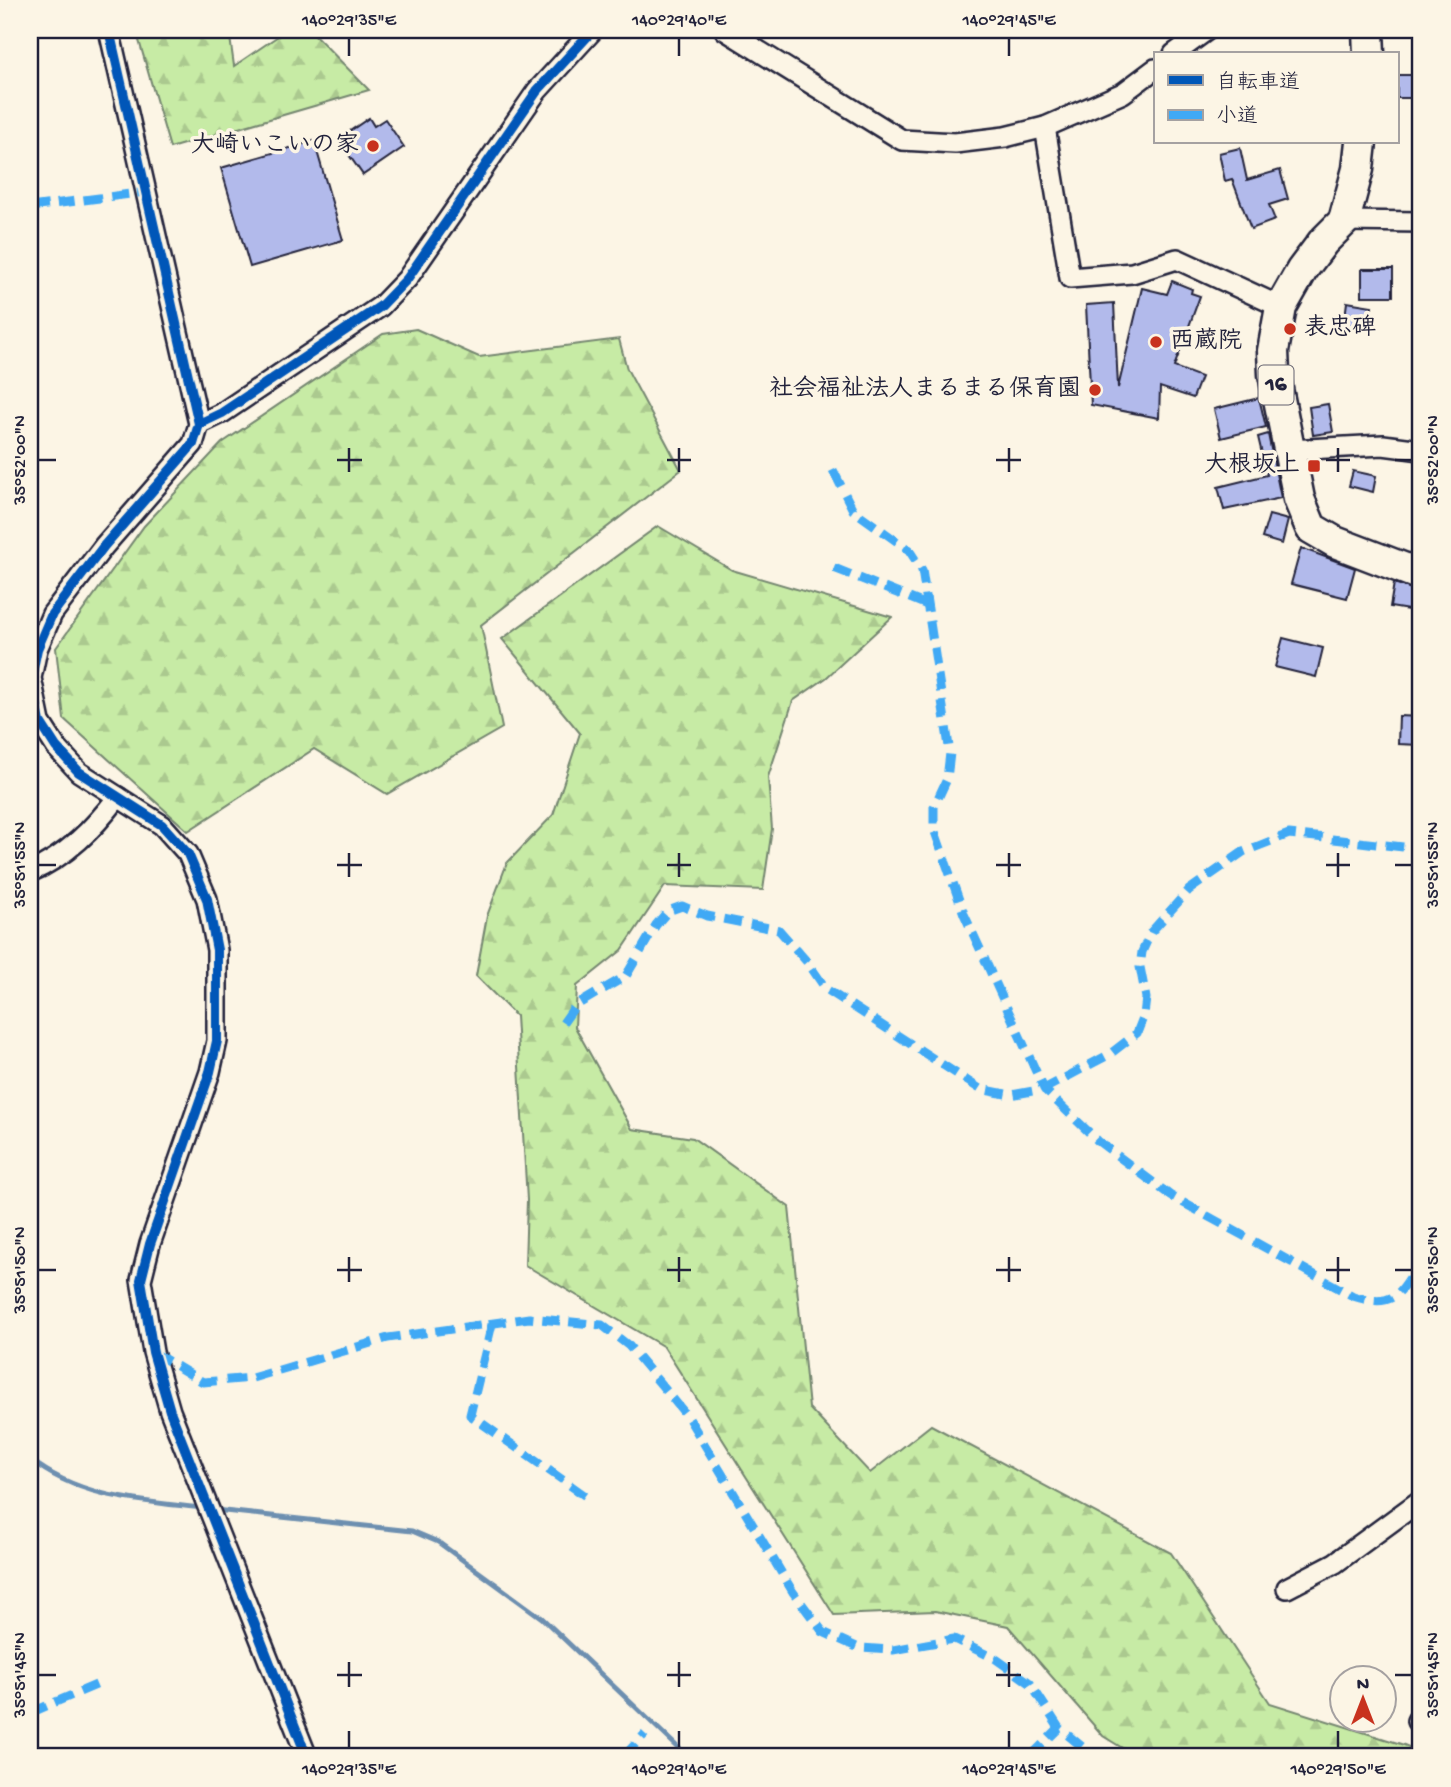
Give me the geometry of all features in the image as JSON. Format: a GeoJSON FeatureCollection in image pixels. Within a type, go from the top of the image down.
{"type":"FeatureCollection","features":[{"type":"Feature","properties":{"kind":"main road"},"geometry":{"type":"LineString","coordinates":[[1368,30],[1369,52]]}},
{"type":"Feature","properties":{"kind":"main road"},"geometry":{"type":"LineString","coordinates":[[1345,221],[1362,144]]}},
{"type":"Feature","properties":{"kind":"main road","name":"16"},"geometry":{"type":"LineString","coordinates":[[1345,221],[1323,242],[1302,270],[1281,307],[1273,351],[1274,374],[1299,499],[1311,528],[1335,542],[1421,575]]}},
{"type":"Feature","properties":{"kind":"street"},"geometry":{"type":"LineString","coordinates":[[109,30],[199,424],[193,444],[104,546],[52,614],[37,649],[31,678],[40,722],[56,747],[79,772],[162,825],[188,854],[207,900],[217,950],[217,1041],[210,1072],[150,1244],[142,1280],[153,1352],[170,1411],[307,1757]]}},
{"type":"Feature","properties":{"kind":"street"},"geometry":{"type":"LineString","coordinates":[[199,424],[222,413],[381,306],[407,279],[537,91],[593,30]]}},
{"type":"Feature","properties":{"kind":"street"},"geometry":{"type":"LineString","coordinates":[[725,30],[902,140],[955,143],[1005,137],[1045,127],[1123,93],[1154,70]]}},
{"type":"Feature","properties":{"kind":"street"},"geometry":{"type":"LineString","coordinates":[[1177,52],[1207,30]]}},
{"type":"Feature","properties":{"kind":"street"},"geometry":{"type":"LineString","coordinates":[[1045,127],[1070,278],[1132,273],[1177,259],[1281,307]]}},
{"type":"Feature","properties":{"kind":"street"},"geometry":{"type":"LineString","coordinates":[[1345,221],[1421,222]]}},
{"type":"Feature","properties":{"kind":"street"},"geometry":{"type":"LineString","coordinates":[[1289,450],[1383,445],[1421,450]]}},
{"type":"Feature","properties":{"kind":"street"},"geometry":{"type":"LineString","coordinates":[[30,872],[47,865],[90,833],[118,797]]}},
{"type":"Feature","properties":{"kind":"street"},"geometry":{"type":"LineString","coordinates":[[1287,1588],[1335,1563],[1421,1500]]}},
{"type":"Feature","properties":{"kind":"green space"},"geometry":{"type":"Polygon","coordinates":[[[136,30],[229,30],[234,66],[287,30],[310,30],[369,90],[170,148],[136,30]]]}},
{"type":"Feature","properties":{"kind":"green space"},"geometry":{"type":"Polygon","coordinates":[[[416,329],[479,357],[619,339],[627,369],[681,470],[481,625],[502,728],[387,794],[314,749],[188,831],[64,719],[56,648],[144,526],[222,443],[383,334],[416,329]]]}},
{"type":"Feature","properties":{"kind":"green space"},"geometry":{"type":"Polygon","coordinates":[[[658,526],[732,570],[892,617],[826,678],[793,701],[768,777],[772,829],[763,890],[665,886],[622,950],[577,986],[575,1027],[632,1129],[693,1138],[789,1207],[809,1408],[870,1473],[931,1425],[1171,1553],[1270,1703],[1328,1721],[1328,1734],[1369,1734],[1421,1752],[1421,1757],[1137,1757],[1103,1736],[1008,1626],[935,1611],[834,1615],[664,1347],[525,1265],[527,1200],[516,1016],[476,976],[487,916],[507,863],[553,815],[580,733],[502,639],[658,526]]]}},
{"type":"Feature","properties":{"kind":"building"},"geometry":{"type":"Polygon","coordinates":[[[1398,75],[1421,75],[1421,98],[1398,98],[1398,75]]]}},
{"type":"Feature","properties":{"kind":"building","name":"大崎いこいの家"},"geometry":{"type":"Polygon","coordinates":[[[369,118],[374,126],[385,119],[404,147],[363,175],[342,145],[354,137],[350,131],[369,118]]]}},
{"type":"Feature","properties":{"kind":"building"},"geometry":{"type":"Polygon","coordinates":[[[314,141],[343,240],[250,267],[221,168],[314,141]]]}},
{"type":"Feature","properties":{"kind":"building"},"geometry":{"type":"Polygon","coordinates":[[[1240,148],[1247,180],[1280,170],[1288,199],[1269,205],[1275,220],[1251,229],[1232,179],[1225,181],[1219,153],[1240,148]]]}},
{"type":"Feature","properties":{"kind":"building"},"geometry":{"type":"Polygon","coordinates":[[[1362,269],[1393,269],[1393,296],[1362,296],[1362,269]]]}},
{"type":"Feature","properties":{"kind":"building"},"geometry":{"type":"Polygon","coordinates":[[[1172,281],[1192,289],[1191,293],[1200,296],[1174,367],[1201,377],[1193,398],[1160,387],[1159,418],[1091,405],[1086,305],[1114,303],[1118,388],[1142,288],[1167,294],[1172,281]]]}},
{"type":"Feature","properties":{"kind":"building"},"geometry":{"type":"Polygon","coordinates":[[[1347,302],[1372,306],[1369,328],[1344,325],[1347,302]]]}},
{"type":"Feature","properties":{"kind":"building"},"geometry":{"type":"Polygon","coordinates":[[[1259,398],[1266,427],[1221,438],[1214,409],[1259,398]]]}},
{"type":"Feature","properties":{"kind":"building"},"geometry":{"type":"Polygon","coordinates":[[[1328,404],[1333,432],[1313,435],[1309,407],[1328,404]]]}},
{"type":"Feature","properties":{"kind":"building"},"geometry":{"type":"Polygon","coordinates":[[[1268,434],[1281,498],[1224,510],[1218,487],[1267,475],[1258,437],[1268,434]]]}},
{"type":"Feature","properties":{"kind":"building"},"geometry":{"type":"Polygon","coordinates":[[[1353,471],[1376,476],[1373,492],[1349,486],[1353,471]]]}},
{"type":"Feature","properties":{"kind":"building"},"geometry":{"type":"Polygon","coordinates":[[[1269,515],[1288,520],[1282,544],[1262,538],[1269,515]]]}},
{"type":"Feature","properties":{"kind":"building"},"geometry":{"type":"Polygon","coordinates":[[[1301,548],[1355,568],[1347,598],[1291,584],[1301,548]]]}},
{"type":"Feature","properties":{"kind":"building"},"geometry":{"type":"Polygon","coordinates":[[[1394,583],[1421,592],[1421,612],[1390,607],[1394,583]]]}},
{"type":"Feature","properties":{"kind":"building"},"geometry":{"type":"Polygon","coordinates":[[[1283,638],[1323,648],[1316,677],[1275,667],[1283,638]]]}},
{"type":"Feature","properties":{"kind":"building"},"geometry":{"type":"Polygon","coordinates":[[[1399,716],[1421,717],[1420,745],[1398,744],[1399,716]]]}},
{"type":"Feature","properties":{"kind":"waterway"},"geometry":{"type":"LineString","coordinates":[[30,1459],[49,1472],[90,1490],[134,1500],[202,1508]]}},
{"type":"Feature","properties":{"kind":"waterway"},"geometry":{"type":"LineString","coordinates":[[215,1510],[412,1531],[438,1542],[542,1618],[688,1757]]}},
{"type":"Feature","properties":{"kind":"marked path"},"geometry":{"type":"LineString","coordinates":[[30,207],[146,192]]}},
{"type":"Feature","properties":{"kind":"marked path"},"geometry":{"type":"LineString","coordinates":[[833,470],[853,510],[909,550],[922,570],[950,753],[947,779],[934,807],[934,829],[964,914],[1044,1089],[1098,1141],[1171,1196],[1353,1296],[1379,1301],[1395,1296],[1421,1260]]}},
{"type":"Feature","properties":{"kind":"marked path"},"geometry":{"type":"LineString","coordinates":[[834,568],[927,605]]}},
{"type":"Feature","properties":{"kind":"marked path"},"geometry":{"type":"LineString","coordinates":[[563,1023],[575,1006],[626,976],[656,925],[668,911],[682,906],[707,916],[779,930],[808,963],[826,989],[980,1089],[1011,1095],[1044,1089],[1110,1054],[1137,1033],[1144,1015],[1146,998],[1140,967],[1142,952],[1151,932],[1189,890],[1243,852],[1289,834],[1421,849]]}},
{"type":"Feature","properties":{"kind":"marked path"},"geometry":{"type":"LineString","coordinates":[[153,1352],[203,1382],[252,1378],[388,1338],[529,1318],[602,1325],[629,1346],[688,1417],[793,1592],[823,1632],[859,1648],[893,1650],[954,1639],[996,1659],[1030,1683],[1059,1728],[1095,1757]]}},
{"type":"Feature","properties":{"kind":"marked path"},"geometry":{"type":"LineString","coordinates":[[492,1324],[470,1415],[587,1497]]}},
{"type":"Feature","properties":{"kind":"marked path"},"geometry":{"type":"LineString","coordinates":[[30,1713],[103,1682]]}},
{"type":"Feature","properties":{"kind":"marked path"},"geometry":{"type":"LineString","coordinates":[[1030,1757],[1059,1728]]}},
{"type":"Feature","properties":{"kind":"marked path"},"geometry":{"type":"LineString","coordinates":[[623,1757],[645,1734]]}},
{"type":"Feature","properties":{"kind":"cycle path"},"geometry":{"type":"LineString","coordinates":[[109,30],[199,424],[193,444],[104,546],[52,614],[37,649],[31,678],[40,722],[56,747],[79,772],[162,825],[188,854],[207,899],[217,950],[217,1041],[210,1072],[150,1244],[141,1280],[153,1352],[170,1411],[307,1757]]}},
{"type":"Feature","properties":{"kind":"cycle path"},"geometry":{"type":"LineString","coordinates":[[199,424],[222,413],[381,306],[407,279],[537,91],[593,30]]}},
{"type":"Feature","properties":{"kind":"place","name":"大崎いこいの家"},"geometry":{"type":"Point","coordinates":[373,146]}},
{"type":"Feature","properties":{"kind":"place","name":"表忠碑"},"geometry":{"type":"Point","coordinates":[1290,329]}},
{"type":"Feature","properties":{"kind":"place","name":"西蔵院"},"geometry":{"type":"Point","coordinates":[1156,342]}},
{"type":"Feature","properties":{"kind":"place","name":"社会福祉法人まるまる保育園"},"geometry":{"type":"Point","coordinates":[1095,390]}},
{"type":"Feature","properties":{"kind":"place","name":"大根坂上"},"geometry":{"type":"Point","coordinates":[1314,466]}}]}
